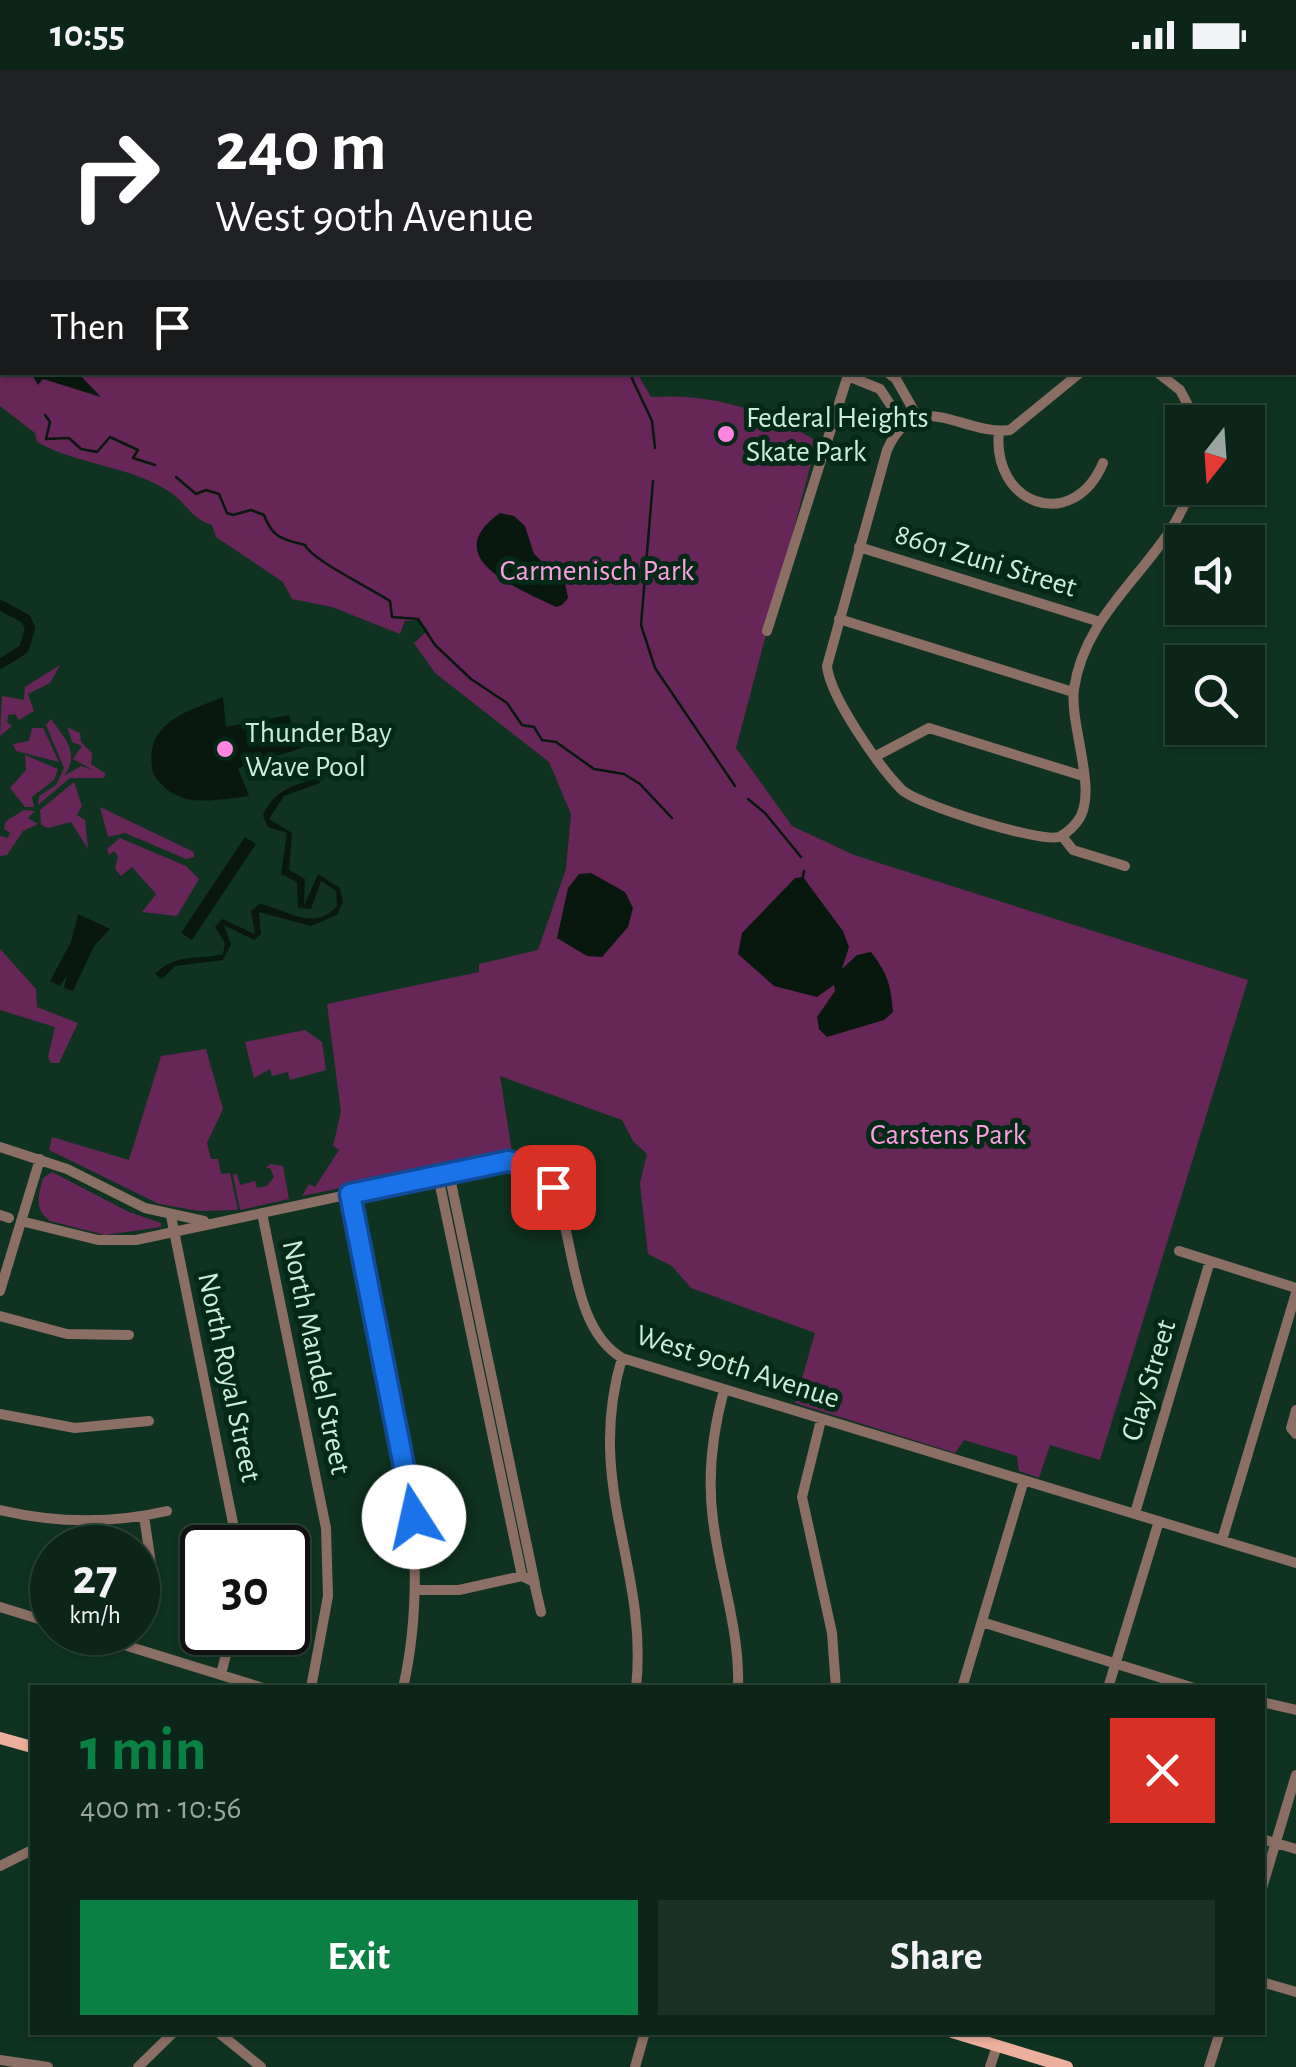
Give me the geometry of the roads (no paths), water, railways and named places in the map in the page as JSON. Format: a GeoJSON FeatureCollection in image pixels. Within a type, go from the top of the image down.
{"type":"FeatureCollection","features":[{"type":"Feature","properties":{"kind":"main road"},"geometry":{"type":"LineString","coordinates":[[0,1738],[30,1747]]}},
{"type":"Feature","properties":{"kind":"main road"},"geometry":{"type":"LineString","coordinates":[[962,2035],[1068,2067]]}},
{"type":"Feature","properties":{"kind":"street"},"geometry":{"type":"LineString","coordinates":[[767,631],[848,375]]}},
{"type":"Feature","properties":{"kind":"street"},"geometry":{"type":"LineString","coordinates":[[850,375],[880,390],[904,425],[918,418],[942,417],[1000,431],[1023,423],[1078,375]]}},
{"type":"Feature","properties":{"kind":"street"},"geometry":{"type":"LineString","coordinates":[[891,375],[918,418]]}},
{"type":"Feature","properties":{"kind":"street"},"geometry":{"type":"LineString","coordinates":[[1161,375],[1180,390],[1188,405]]}},
{"type":"Feature","properties":{"kind":"street","name":"8601 Zuni Street"},"geometry":{"type":"LineString","coordinates":[[904,425],[887,450],[828,657],[830,679],[901,789],[919,800],[1040,838],[1062,836],[1086,806],[1073,692],[1097,621],[1168,536],[1183,505]]}},
{"type":"Feature","properties":{"kind":"street"},"geometry":{"type":"LineString","coordinates":[[1000,431],[1000,461],[1007,482],[1038,500],[1054,503],[1078,498],[1094,482],[1103,463]]}},
{"type":"Feature","properties":{"kind":"street","name":"8601 Zuni Street"},"geometry":{"type":"LineString","coordinates":[[859,547],[1097,621]]}},
{"type":"Feature","properties":{"kind":"street"},"geometry":{"type":"LineString","coordinates":[[840,619],[1073,692]]}},
{"type":"Feature","properties":{"kind":"street"},"geometry":{"type":"LineString","coordinates":[[878,755],[929,728],[1084,776]]}},
{"type":"Feature","properties":{"kind":"street","name":"8601 Zuni Street"},"geometry":{"type":"LineString","coordinates":[[1062,836],[1073,850],[1125,866]]}},
{"type":"Feature","properties":{"kind":"street","name":"West 90th Avenue"},"geometry":{"type":"LineString","coordinates":[[0,1147],[40,1159],[130,1203],[171,1216],[220,1221]]}},
{"type":"Feature","properties":{"kind":"street"},"geometry":{"type":"LineString","coordinates":[[0,1291],[10,1218],[40,1159]]}},
{"type":"Feature","properties":{"kind":"street","name":"West 90th Avenue"},"geometry":{"type":"LineString","coordinates":[[10,1218],[98,1240],[136,1240],[515,1161],[535,1168],[548,1180],[560,1204],[584,1314],[597,1337],[622,1358],[1296,1563]]}},
{"type":"Feature","properties":{"kind":"street"},"geometry":{"type":"LineString","coordinates":[[444,1174],[502,1454],[522,1576],[535,1585]]}},
{"type":"Feature","properties":{"kind":"street"},"geometry":{"type":"LineString","coordinates":[[350,1194],[411,1499],[417,1590],[403,1685]]}},
{"type":"Feature","properties":{"kind":"street","name":"North Mandel Street"},"geometry":{"type":"LineString","coordinates":[[262,1214],[326,1528],[326,1623],[312,1685]]}},
{"type":"Feature","properties":{"kind":"street","name":"North Royal Street"},"geometry":{"type":"LineString","coordinates":[[171,1216],[233,1525]]}},
{"type":"Feature","properties":{"kind":"street"},"geometry":{"type":"LineString","coordinates":[[1179,1251],[1296,1291],[1222,1540]]}},
{"type":"Feature","properties":{"kind":"street","name":"Clay Street"},"geometry":{"type":"LineString","coordinates":[[1135,1513],[1210,1261]]}},
{"type":"Feature","properties":{"kind":"street"},"geometry":{"type":"LineString","coordinates":[[0,1316],[67,1334],[129,1334]]}},
{"type":"Feature","properties":{"kind":"street"},"geometry":{"type":"LineString","coordinates":[[622,1358],[610,1408],[608,1461],[637,1627],[636,1685]]}},
{"type":"Feature","properties":{"kind":"street"},"geometry":{"type":"LineString","coordinates":[[724,1390],[713,1431],[710,1485],[738,1648],[738,1685]]}},
{"type":"Feature","properties":{"kind":"street"},"geometry":{"type":"LineString","coordinates":[[1296,1410],[1290,1428],[1296,1434]]}},
{"type":"Feature","properties":{"kind":"street"},"geometry":{"type":"LineString","coordinates":[[0,1414],[75,1428],[149,1421]]}},
{"type":"Feature","properties":{"kind":"street"},"geometry":{"type":"LineString","coordinates":[[821,1420],[802,1497],[832,1633],[836,1685]]}},
{"type":"Feature","properties":{"kind":"street"},"geometry":{"type":"LineString","coordinates":[[502,1454],[541,1612]]}},
{"type":"Feature","properties":{"kind":"street"},"geometry":{"type":"LineString","coordinates":[[963,1685],[1024,1480]]}},
{"type":"Feature","properties":{"kind":"street"},"geometry":{"type":"LineString","coordinates":[[0,1510],[74,1521],[167,1511]]}},
{"type":"Feature","properties":{"kind":"street"},"geometry":{"type":"LineString","coordinates":[[144,1516],[145,1525]]}},
{"type":"Feature","properties":{"kind":"street"},"geometry":{"type":"LineString","coordinates":[[1109,1685],[1159,1521]]}},
{"type":"Feature","properties":{"kind":"street"},"geometry":{"type":"LineString","coordinates":[[417,1590],[459,1590],[522,1576]]}},
{"type":"Feature","properties":{"kind":"street"},"geometry":{"type":"LineString","coordinates":[[0,1608],[30,1617]]}},
{"type":"Feature","properties":{"kind":"street"},"geometry":{"type":"LineString","coordinates":[[982,1622],[1184,1685]]}},
{"type":"Feature","properties":{"kind":"street"},"geometry":{"type":"LineString","coordinates":[[158,1655],[254,1685]]}},
{"type":"Feature","properties":{"kind":"street"},"geometry":{"type":"LineString","coordinates":[[220,1674],[225,1655]]}},
{"type":"Feature","properties":{"kind":"street"},"geometry":{"type":"LineString","coordinates":[[1265,1703],[1296,1710]]}},
{"type":"Feature","properties":{"kind":"street"},"geometry":{"type":"LineString","coordinates":[[1265,1878],[1296,1775]]}},
{"type":"Feature","properties":{"kind":"street"},"geometry":{"type":"LineString","coordinates":[[1265,1840],[1296,1850]]}},
{"type":"Feature","properties":{"kind":"street"},"geometry":{"type":"LineString","coordinates":[[0,1866],[30,1851]]}},
{"type":"Feature","properties":{"kind":"street"},"geometry":{"type":"LineString","coordinates":[[1265,1983],[1296,1992]]}},
{"type":"Feature","properties":{"kind":"street"},"geometry":{"type":"LineString","coordinates":[[138,2067],[171,2035]]}},
{"type":"Feature","properties":{"kind":"street"},"geometry":{"type":"LineString","coordinates":[[222,2035],[262,2067]]}},
{"type":"Feature","properties":{"kind":"street"},"geometry":{"type":"LineString","coordinates":[[635,2067],[644,2035]]}},
{"type":"Feature","properties":{"kind":"street"},"geometry":{"type":"LineString","coordinates":[[1209,2067],[1219,2035]]}},
{"type":"Feature","properties":{"kind":"street"},"geometry":{"type":"LineString","coordinates":[[990,2067],[997,2046]]}},
{"type":"Feature","properties":{"kind":"street"},"geometry":{"type":"LineString","coordinates":[[0,2060],[48,2067]]}},
{"type":"Feature","properties":{"kind":"waterway"},"geometry":{"type":"LineString","coordinates":[[630,375],[652,421],[655,448]]}},
{"type":"Feature","properties":{"kind":"waterway"},"geometry":{"type":"LineString","coordinates":[[45,415],[50,422],[46,439],[69,438],[81,449],[97,452],[110,437],[138,450],[133,458],[155,465]]}},
{"type":"Feature","properties":{"kind":"waterway"},"geometry":{"type":"LineString","coordinates":[[176,477],[196,494],[206,490],[219,494],[227,513],[251,510],[264,515],[280,537],[305,545],[330,566],[390,601],[392,617],[418,619],[435,645],[471,679],[507,703],[522,725],[534,727],[542,740],[556,742],[594,769],[624,774],[640,784],[672,818]]}},
{"type":"Feature","properties":{"kind":"waterway"},"geometry":{"type":"LineString","coordinates":[[653,481],[641,625],[655,668],[735,786]]}},
{"type":"Feature","properties":{"kind":"waterway"},"geometry":{"type":"LineString","coordinates":[[0,605],[26,619],[30,628],[24,649],[0,664]]}},
{"type":"Feature","properties":{"kind":"waterway"},"geometry":{"type":"LineString","coordinates":[[748,799],[765,813],[801,857]]}},
{"type":"Feature","properties":{"kind":"waterway"},"geometry":{"type":"LineString","coordinates":[[803,877],[804,871]]}},
{"type":"Feature","properties":{"kind":"place","name":"Federal Heights Skate Park"},"geometry":{"type":"Point","coordinates":[726,434]}},
{"type":"Feature","properties":{"kind":"place","name":"Thunder Bay Wave Pool"},"geometry":{"type":"Point","coordinates":[225,749]}},
{"type":"Feature","properties":{"kind":"park label","name":"Carmenisch Park"},"geometry":{"type":"Point","coordinates":[597,570]}},
{"type":"Feature","properties":{"kind":"park label","name":"Carstens Park"},"geometry":{"type":"Point","coordinates":[948,1134]}}]}
